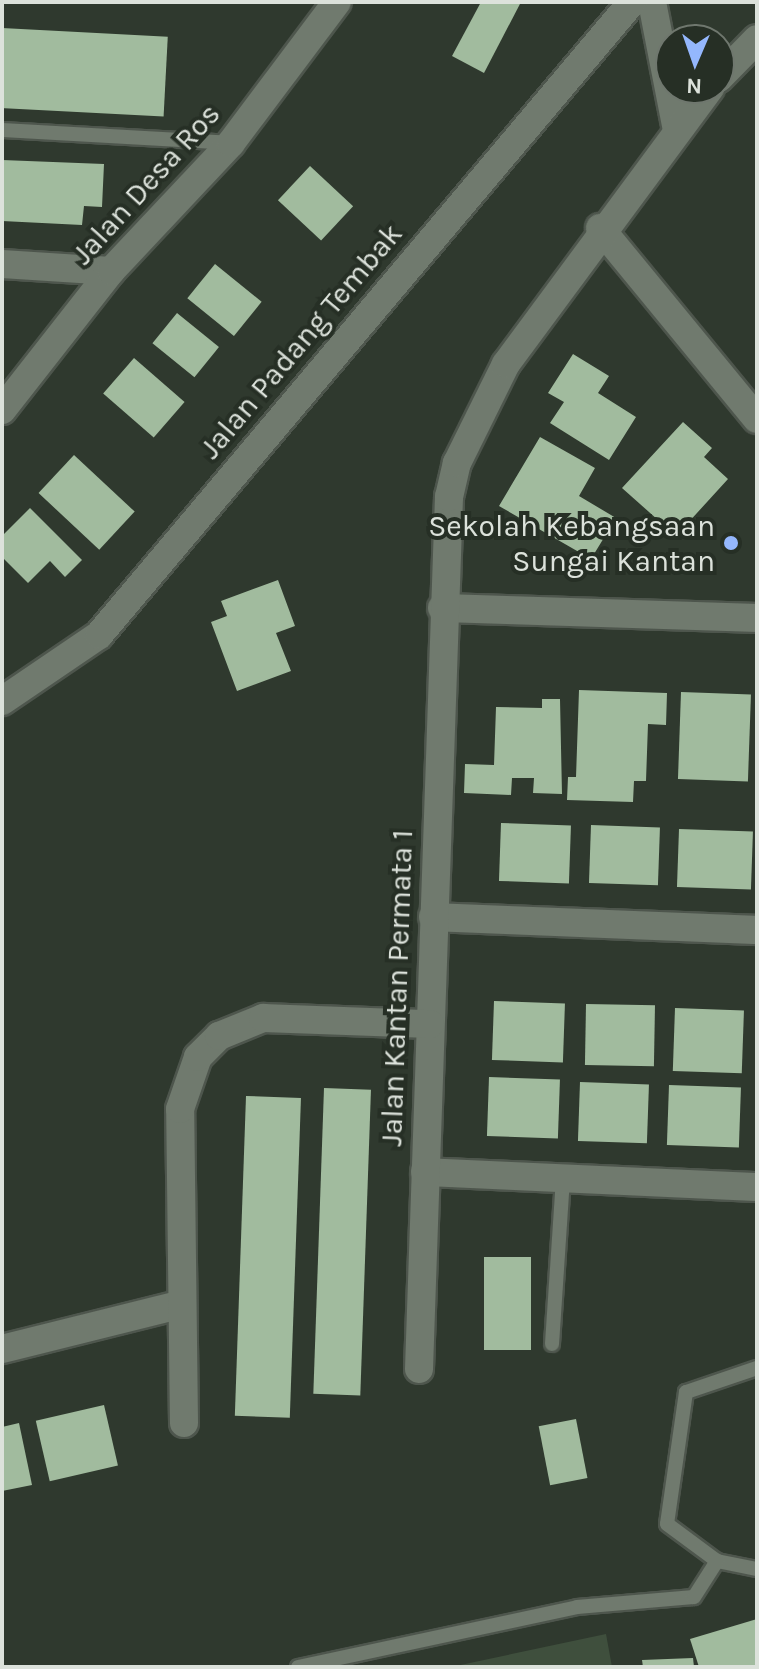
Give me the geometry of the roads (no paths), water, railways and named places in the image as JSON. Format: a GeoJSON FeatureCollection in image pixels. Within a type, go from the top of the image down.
{"type":"FeatureCollection","features":[{"type":"Feature","properties":{"kind":"street","name":"Jalan Desa Ros"},"geometry":{"type":"LineString","coordinates":[[2,410],[111,271],[231,143],[337,2]]}},
{"type":"Feature","properties":{"kind":"street","name":"Jalan Padang Tembak"},"geometry":{"type":"LineString","coordinates":[[2,701],[99,635],[632,2]]}},
{"type":"Feature","properties":{"kind":"street"},"geometry":{"type":"LineString","coordinates":[[652,2],[676,126]]}},
{"type":"Feature","properties":{"kind":"street"},"geometry":{"type":"LineString","coordinates":[[735,62],[757,39]]}},
{"type":"Feature","properties":{"kind":"street","name":"Jalan Kantan Permata 1"},"geometry":{"type":"LineString","coordinates":[[419,1369],[442,608],[457,463],[506,364],[600,228],[696,104]]}},
{"type":"Feature","properties":{"kind":"street"},"geometry":{"type":"LineString","coordinates":[[600,228],[757,419]]}},
{"type":"Feature","properties":{"kind":"street"},"geometry":{"type":"LineString","coordinates":[[2,264],[111,271]]}},
{"type":"Feature","properties":{"kind":"street"},"geometry":{"type":"LineString","coordinates":[[442,608],[757,618]]}},
{"type":"Feature","properties":{"kind":"street"},"geometry":{"type":"LineString","coordinates":[[433,917],[757,930]]}},
{"type":"Feature","properties":{"kind":"street"},"geometry":{"type":"LineString","coordinates":[[184,1423],[179,1305],[180,1109],[198,1057],[219,1036],[263,1018],[430,1024]]}},
{"type":"Feature","properties":{"kind":"street"},"geometry":{"type":"LineString","coordinates":[[425,1172],[757,1187]]}},
{"type":"Feature","properties":{"kind":"street"},"geometry":{"type":"LineString","coordinates":[[2,1349],[179,1305]]}},
{"type":"Feature","properties":{"kind":"lane"},"geometry":{"type":"LineString","coordinates":[[2,130],[231,143]]}},
{"type":"Feature","properties":{"kind":"lane"},"geometry":{"type":"LineString","coordinates":[[552,1344],[563,1178]]}},
{"type":"Feature","properties":{"kind":"lane"},"geometry":{"type":"LineString","coordinates":[[757,1368],[686,1392],[670,1463],[667,1524],[717,1561],[757,1569]]}},
{"type":"Feature","properties":{"kind":"lane"},"geometry":{"type":"LineString","coordinates":[[298,1667],[577,1607],[694,1597],[717,1561]]}},
{"type":"Feature","properties":{"kind":"place","name":"Sekolah Kebangsaan Sungai Kantan"},"geometry":{"type":"Point","coordinates":[731,543]}}]}
